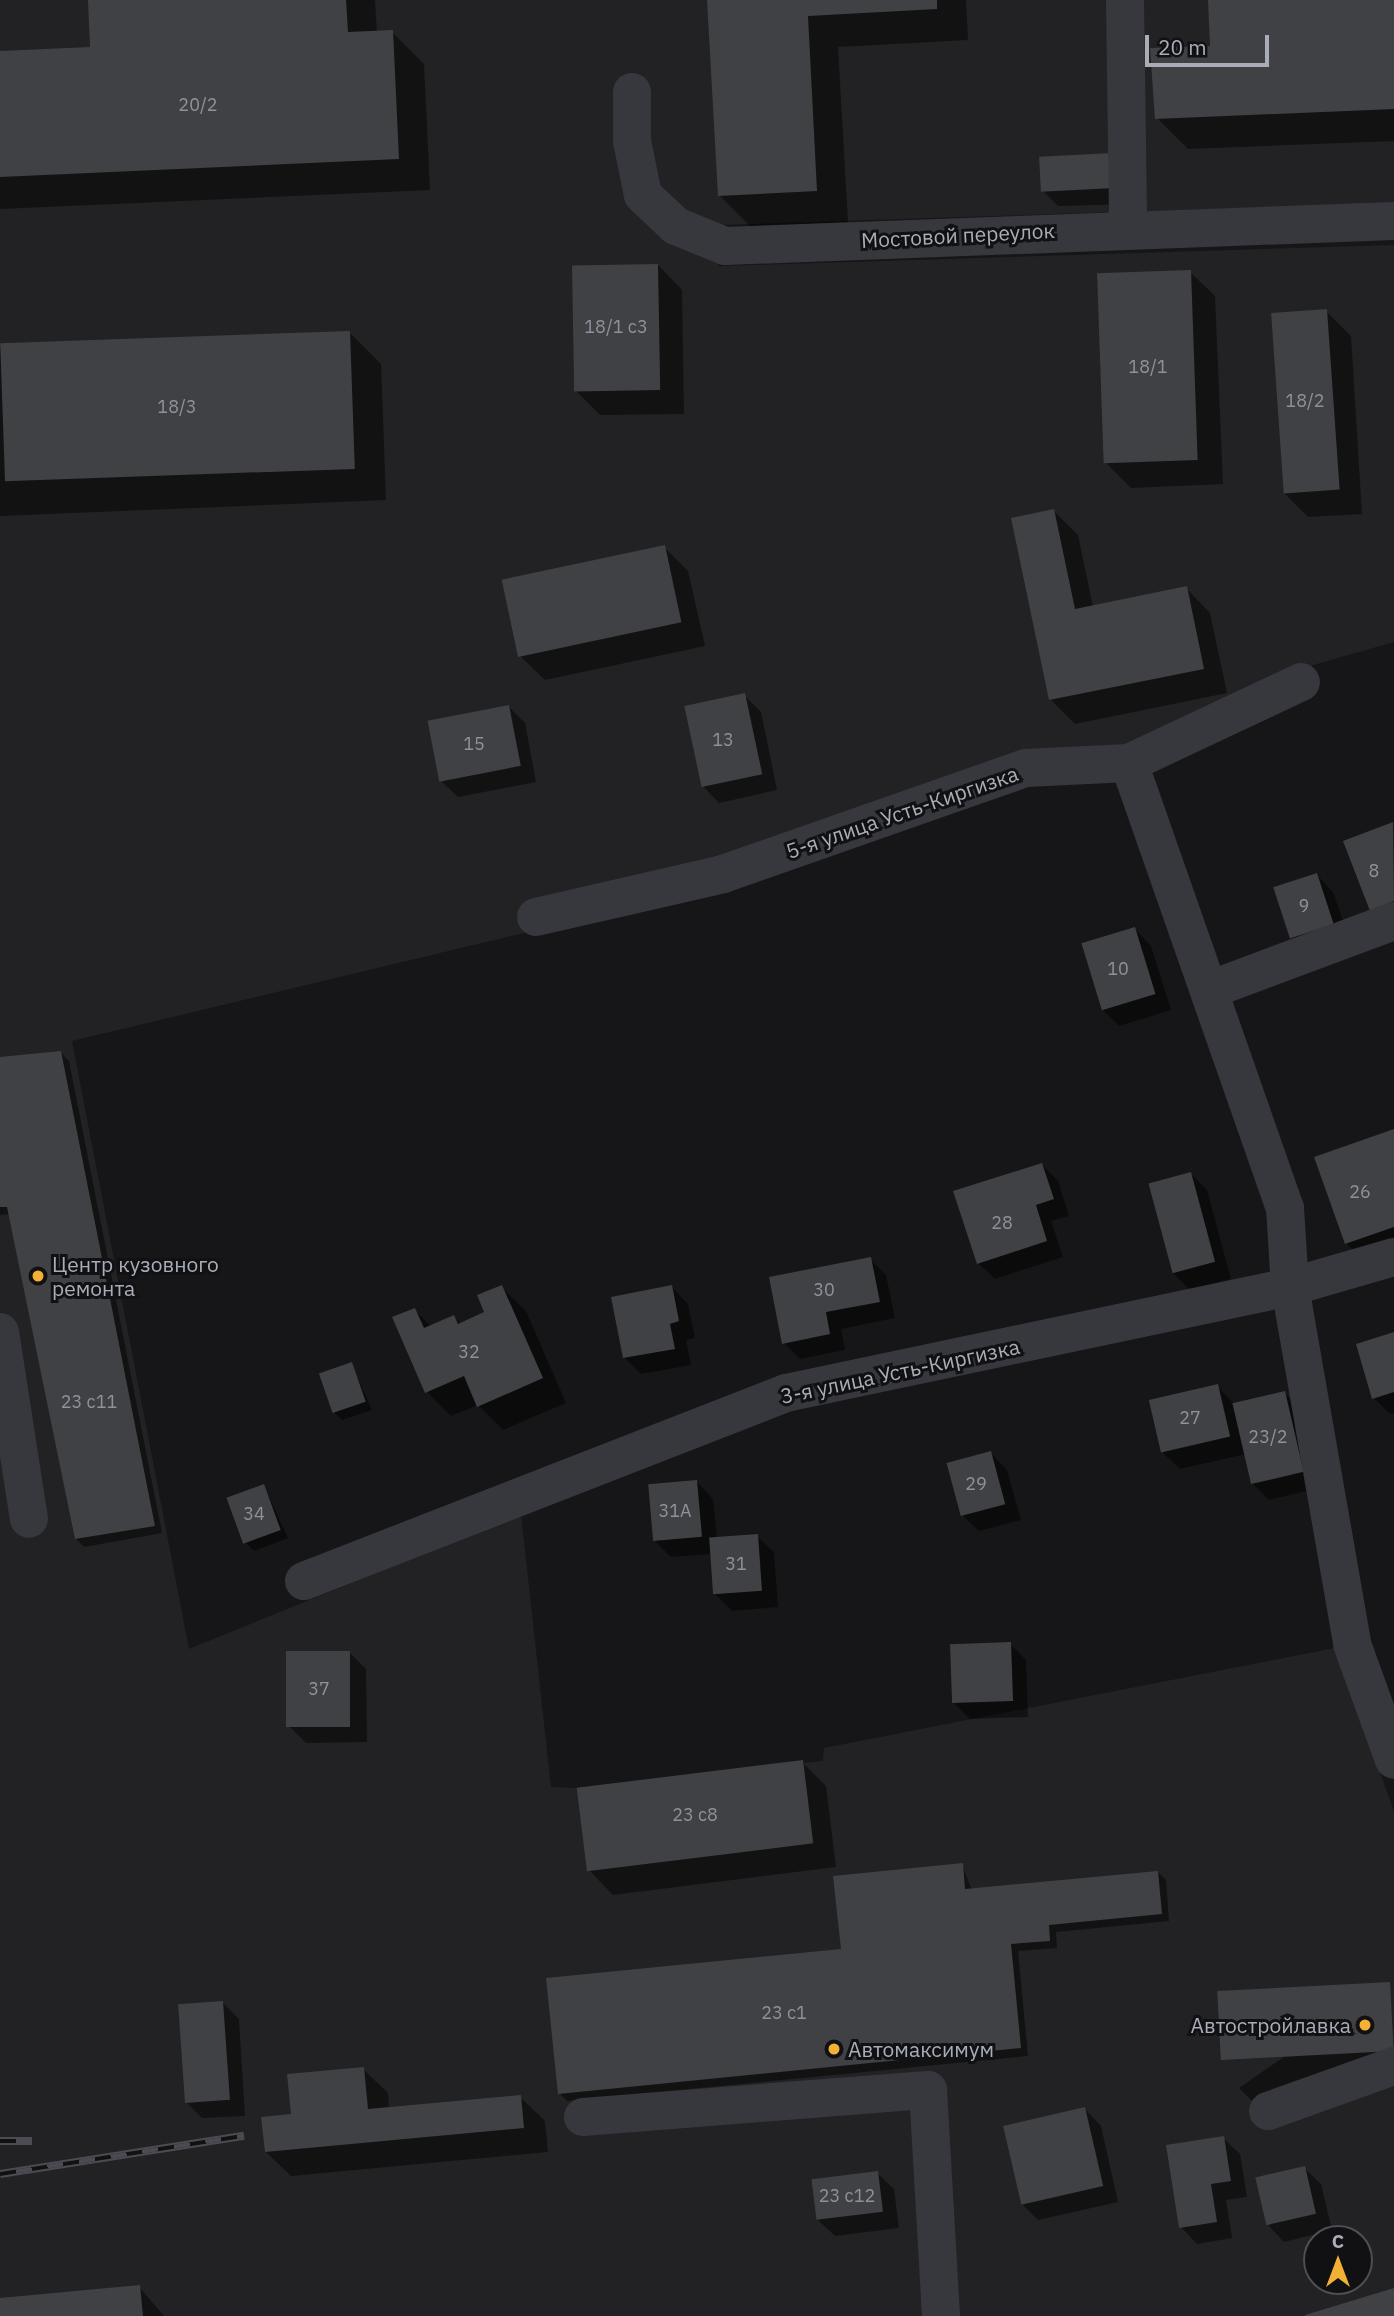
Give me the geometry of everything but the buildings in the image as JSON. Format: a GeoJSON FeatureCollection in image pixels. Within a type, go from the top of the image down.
{"type":"FeatureCollection","features":[{"type":"Feature","properties":{"kind":"street"},"geometry":{"type":"LineString","coordinates":[[1125,0],[1128,228]]}},
{"type":"Feature","properties":{"kind":"street","name":"Мостовой переулок"},"geometry":{"type":"LineString","coordinates":[[632,92],[632,141],[643,195],[676,226],[725,246],[1128,228],[1394,221]]}},
{"type":"Feature","properties":{"kind":"street","name":"5-я улица Усть-Киргизка"},"geometry":{"type":"LineString","coordinates":[[536,918],[723,874],[1026,768],[1129,763],[1301,682]]}},
{"type":"Feature","properties":{"kind":"street"},"geometry":{"type":"LineString","coordinates":[[1129,763],[1212,989],[1285,1208],[1290,1287],[1352,1644],[1394,1760]]}},
{"type":"Feature","properties":{"kind":"street"},"geometry":{"type":"LineString","coordinates":[[1212,989],[1394,921]]}},
{"type":"Feature","properties":{"kind":"street","name":"3-я улица Усть-Киргизка"},"geometry":{"type":"LineString","coordinates":[[304,1581],[786,1393],[1290,1287],[1394,1258]]}},
{"type":"Feature","properties":{"kind":"street"},"geometry":{"type":"LineString","coordinates":[[0,1332],[29,1519]]}},
{"type":"Feature","properties":{"kind":"street"},"geometry":{"type":"LineString","coordinates":[[1268,2111],[1394,2066]]}},
{"type":"Feature","properties":{"kind":"street"},"geometry":{"type":"LineString","coordinates":[[583,2117],[928,2090],[941,2316]]}},
{"type":"Feature","properties":{"kind":"shaded area"},"geometry":{"type":"Polygon","coordinates":[[[0,0],[1394,0],[1394,203],[718,225],[719,266],[1394,245],[1394,642],[1296,670],[1122,748],[532,931],[72,1041],[189,1649],[521,1514],[551,1787],[577,1788],[823,1761],[824,1748],[1335,1648],[1394,1811],[1394,2316],[0,2316],[0,0]]]}},
{"type":"Feature","properties":{"kind":"railway"},"geometry":{"type":"LineString","coordinates":[[0,2174],[244,2136]]}},
{"type":"Feature","properties":{"kind":"railway"},"geometry":{"type":"LineString","coordinates":[[0,2141],[32,2141]]}},
{"type":"Feature","properties":{"kind":"place","name":"Центр кузовного ремонта"},"geometry":{"type":"Point","coordinates":[38,1276]}},
{"type":"Feature","properties":{"kind":"place","name":"Автостройлавка"},"geometry":{"type":"Point","coordinates":[1365,2025]}},
{"type":"Feature","properties":{"kind":"place","name":"Автомаксимум"},"geometry":{"type":"Point","coordinates":[834,2049]}}]}
